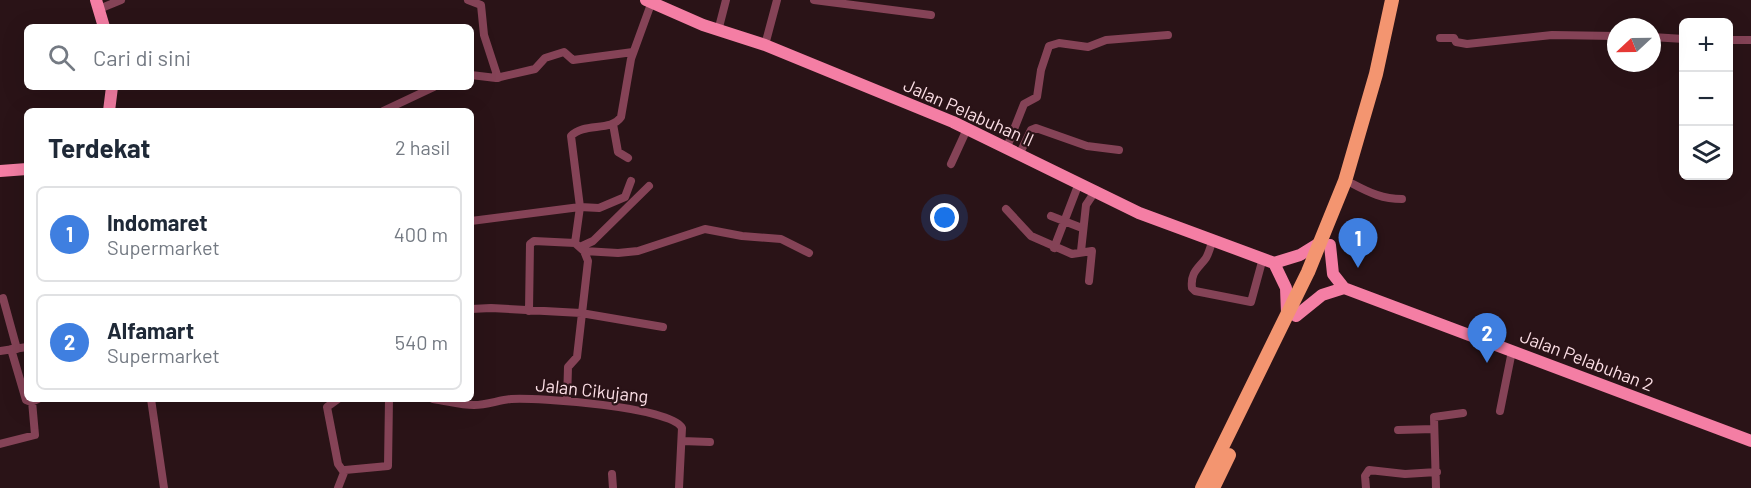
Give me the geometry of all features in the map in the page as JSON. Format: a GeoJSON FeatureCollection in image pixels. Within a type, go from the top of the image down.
{"type":"FeatureCollection","features":[{"type":"Feature","properties":{"kind":"main road"},"geometry":{"type":"LineString","coordinates":[[1292,315],[1322,295],[1344,288],[1333,274],[1328,241],[1370,100],[1392,0]]}},
{"type":"Feature","properties":{"kind":"main road"},"geometry":{"type":"LineString","coordinates":[[1202,488],[1217,469],[1328,241],[1353,184],[1377,102],[1400,0]]}},
{"type":"Feature","properties":{"kind":"main road","name":"Jalan Pelabuhan II"},"geometry":{"type":"LineString","coordinates":[[649,2],[718,31],[765,45],[916,107],[1020,153],[1139,213],[1268,260]]}},
{"type":"Feature","properties":{"kind":"main road"},"geometry":{"type":"LineString","coordinates":[[97,4],[103,24]]}},
{"type":"Feature","properties":{"kind":"main road"},"geometry":{"type":"LineString","coordinates":[[109,108],[112,90]]}},
{"type":"Feature","properties":{"kind":"main road"},"geometry":{"type":"LineString","coordinates":[[0,171],[24,169]]}},
{"type":"Feature","properties":{"kind":"main road"},"geometry":{"type":"LineString","coordinates":[[1292,315],[1286,288],[1268,260],[1300,255],[1328,241]]}},
{"type":"Feature","properties":{"kind":"main road","name":"Jalan Pelabuhan 2"},"geometry":{"type":"LineString","coordinates":[[1344,288],[1751,441]]}},
{"type":"Feature","properties":{"kind":"main road"},"geometry":{"type":"LineString","coordinates":[[1213,488],[1217,469]]}},
{"type":"Feature","properties":{"kind":"street"},"geometry":{"type":"LineString","coordinates":[[97,4],[121,0]]}},
{"type":"Feature","properties":{"kind":"street"},"geometry":{"type":"LineString","coordinates":[[468,0],[481,5],[484,35],[498,78]]}},
{"type":"Feature","properties":{"kind":"street"},"geometry":{"type":"LineString","coordinates":[[718,31],[726,0]]}},
{"type":"Feature","properties":{"kind":"street"},"geometry":{"type":"LineString","coordinates":[[765,45],[777,0]]}},
{"type":"Feature","properties":{"kind":"street"},"geometry":{"type":"LineString","coordinates":[[814,0],[931,15]]}},
{"type":"Feature","properties":{"kind":"street"},"geometry":{"type":"LineString","coordinates":[[567,401],[568,367],[577,357],[588,261],[580,247],[580,207],[571,136],[582,128],[613,124],[619,121],[633,52],[649,2]]}},
{"type":"Feature","properties":{"kind":"street"},"geometry":{"type":"LineString","coordinates":[[1007,147],[1024,104],[1037,97],[1042,62],[1049,46],[1059,43],[1088,47],[1106,40],[1168,35]]}},
{"type":"Feature","properties":{"kind":"street"},"geometry":{"type":"LineString","coordinates":[[1440,38],[1454,38],[1456,42],[1467,44],[1552,35],[1607,36]]}},
{"type":"Feature","properties":{"kind":"street"},"geometry":{"type":"LineString","coordinates":[[1661,37],[1679,39]]}},
{"type":"Feature","properties":{"kind":"street"},"geometry":{"type":"LineString","coordinates":[[1733,40],[1751,40]]}},
{"type":"Feature","properties":{"kind":"street"},"geometry":{"type":"LineString","coordinates":[[474,75],[498,78],[535,69],[547,57],[564,52],[573,60],[633,52]]}},
{"type":"Feature","properties":{"kind":"street"},"geometry":{"type":"LineString","coordinates":[[389,108],[428,90]]}},
{"type":"Feature","properties":{"kind":"street"},"geometry":{"type":"LineString","coordinates":[[613,124],[618,152],[628,158]]}},
{"type":"Feature","properties":{"kind":"street"},"geometry":{"type":"LineString","coordinates":[[1020,153],[1031,130],[1036,128],[1087,146],[1119,150]]}},
{"type":"Feature","properties":{"kind":"street"},"geometry":{"type":"LineString","coordinates":[[951,164],[967,129]]}},
{"type":"Feature","properties":{"kind":"street"},"geometry":{"type":"LineString","coordinates":[[474,221],[580,207],[598,208],[626,197],[631,181]]}},
{"type":"Feature","properties":{"kind":"street"},"geometry":{"type":"LineString","coordinates":[[1054,248],[1079,183]]}},
{"type":"Feature","properties":{"kind":"street"},"geometry":{"type":"LineString","coordinates":[[1353,184],[1372,195],[1388,199],[1402,199]]}},
{"type":"Feature","properties":{"kind":"street"},"geometry":{"type":"LineString","coordinates":[[580,247],[593,241],[649,186]]}},
{"type":"Feature","properties":{"kind":"street"},"geometry":{"type":"LineString","coordinates":[[1081,251],[1086,205],[1096,190]]}},
{"type":"Feature","properties":{"kind":"street"},"geometry":{"type":"LineString","coordinates":[[1069,205],[1050,215],[1082,228]]}},
{"type":"Feature","properties":{"kind":"street"},"geometry":{"type":"LineString","coordinates":[[1006,209],[1025,232],[1054,248],[1072,254],[1081,251],[1093,252],[1089,281]]}},
{"type":"Feature","properties":{"kind":"street"},"geometry":{"type":"LineString","coordinates":[[529,311],[530,244],[534,241],[626,253],[705,229],[741,236],[781,239],[809,253]]}},
{"type":"Feature","properties":{"kind":"street"},"geometry":{"type":"LineString","coordinates":[[1213,239],[1205,259],[1198,264],[1192,281],[1192,288],[1195,291],[1251,302],[1268,260]]}},
{"type":"Feature","properties":{"kind":"street"},"geometry":{"type":"LineString","coordinates":[[3,298],[24,392]]}},
{"type":"Feature","properties":{"kind":"street"},"geometry":{"type":"LineString","coordinates":[[474,309],[581,313],[663,327]]}},
{"type":"Feature","properties":{"kind":"street"},"geometry":{"type":"LineString","coordinates":[[0,351],[24,347]]}},
{"type":"Feature","properties":{"kind":"street"},"geometry":{"type":"LineString","coordinates":[[1500,411],[1512,351]]}},
{"type":"Feature","properties":{"kind":"street","name":"Jalan Cikujang"},"geometry":{"type":"LineString","coordinates":[[454,402],[475,405],[511,399],[567,401],[646,411],[671,418],[681,424],[682,441]]}},
{"type":"Feature","properties":{"kind":"street"},"geometry":{"type":"LineString","coordinates":[[0,444],[35,435],[35,402]]}},
{"type":"Feature","properties":{"kind":"street"},"geometry":{"type":"LineString","coordinates":[[151,402],[164,488]]}},
{"type":"Feature","properties":{"kind":"street"},"geometry":{"type":"LineString","coordinates":[[334,402],[327,407],[336,454],[343,471],[338,488]]}},
{"type":"Feature","properties":{"kind":"street"},"geometry":{"type":"LineString","coordinates":[[343,471],[388,466],[389,402]]}},
{"type":"Feature","properties":{"kind":"street"},"geometry":{"type":"LineString","coordinates":[[1436,488],[1434,417],[1463,413]]}},
{"type":"Feature","properties":{"kind":"street"},"geometry":{"type":"LineString","coordinates":[[1398,430],[1434,429]]}},
{"type":"Feature","properties":{"kind":"street"},"geometry":{"type":"LineString","coordinates":[[679,488],[682,441],[710,442]]}},
{"type":"Feature","properties":{"kind":"street"},"geometry":{"type":"LineString","coordinates":[[1366,488],[1365,476],[1369,470],[1405,474],[1437,472]]}},
{"type":"Feature","properties":{"kind":"street"},"geometry":{"type":"LineString","coordinates":[[612,474],[613,488]]}},
{"type":"Feature","properties":{"kind":"place","name":"Indomaret"},"geometry":{"type":"Point","coordinates":[1358,268]}},
{"type":"Feature","properties":{"kind":"place","name":"Alfamart"},"geometry":{"type":"Point","coordinates":[1487,363]}}]}
